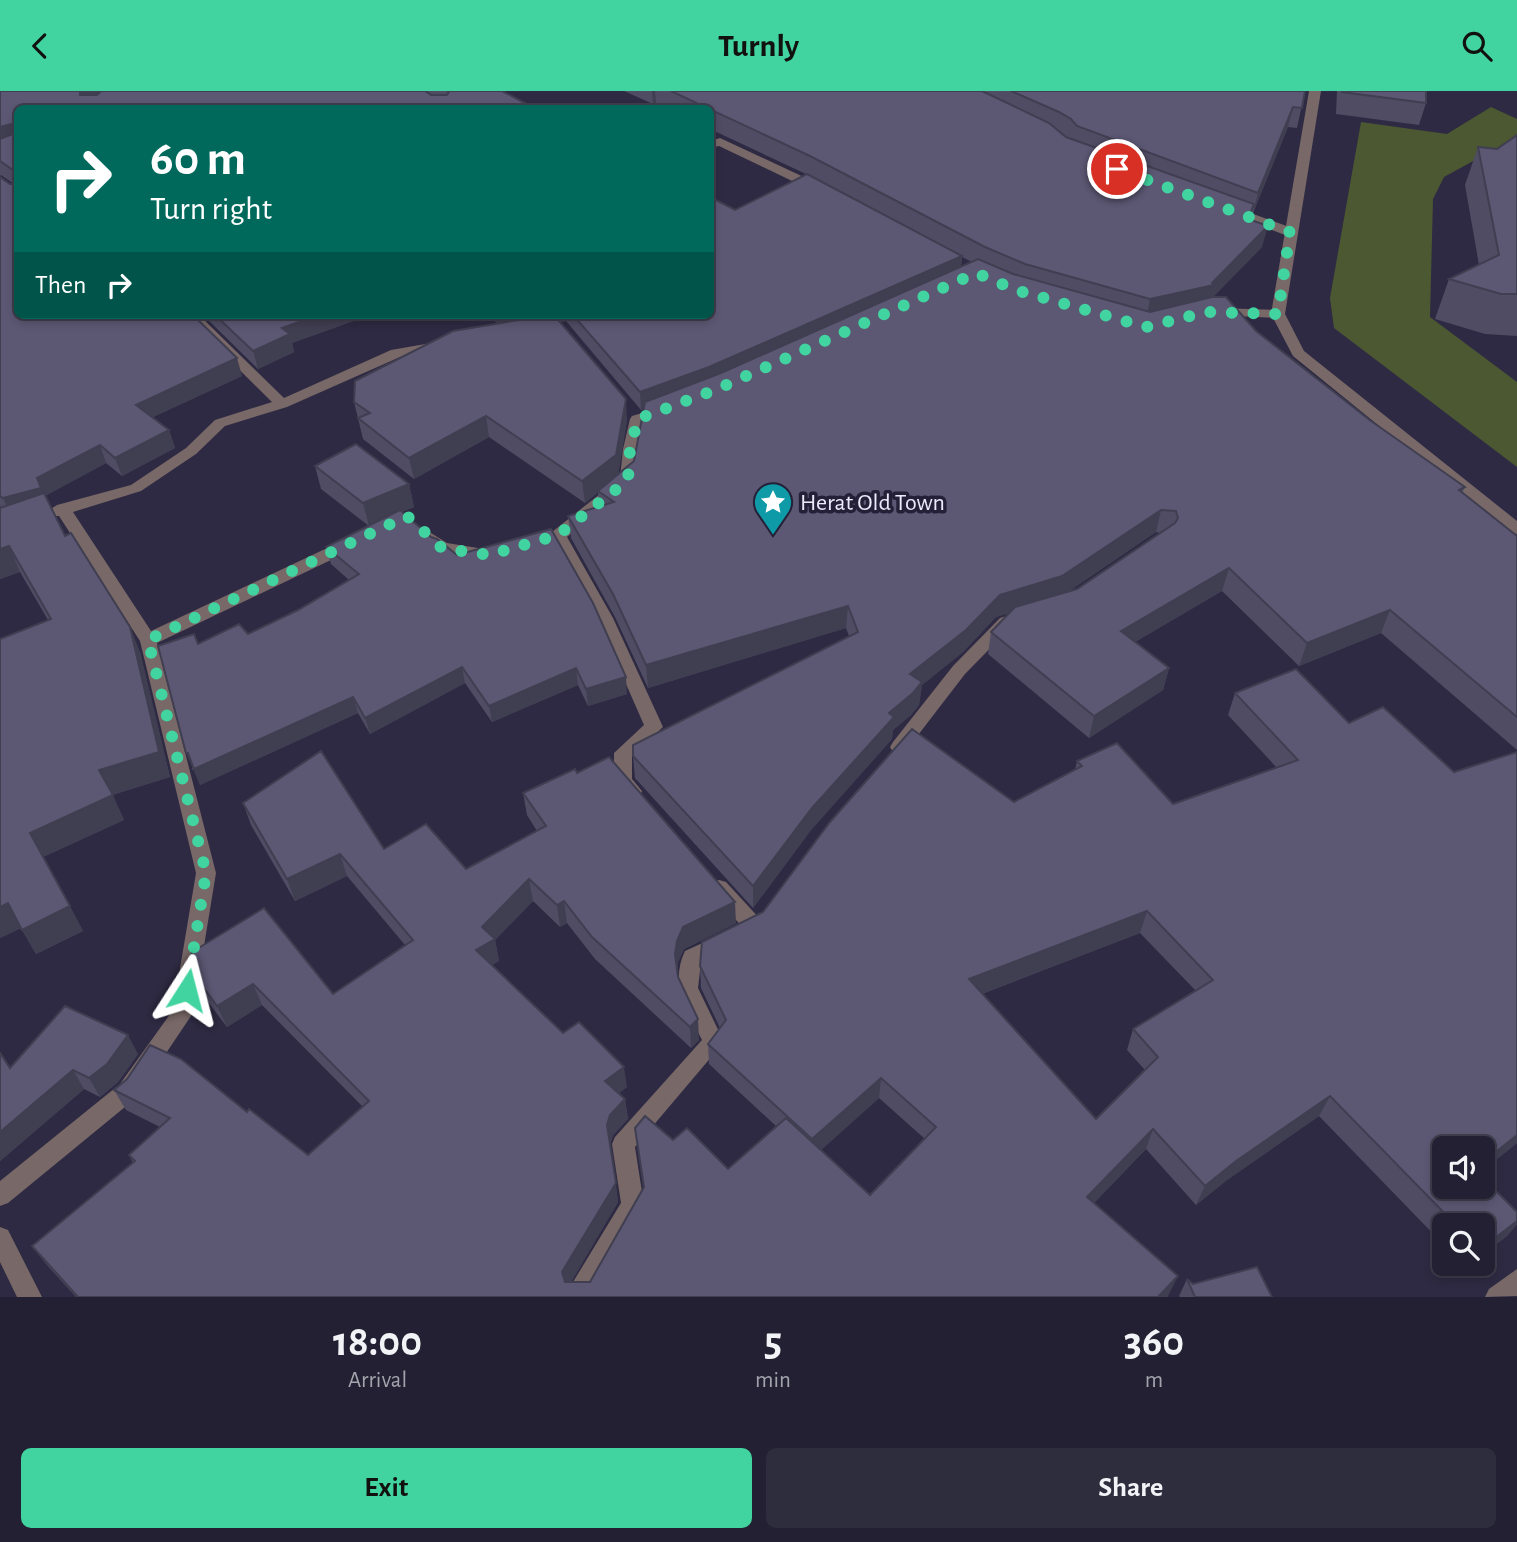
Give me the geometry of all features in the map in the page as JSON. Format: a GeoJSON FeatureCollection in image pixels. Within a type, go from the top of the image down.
{"type":"FeatureCollection","features":[{"type":"Feature","properties":{"kind":"street"},"geometry":{"type":"LineString","coordinates":[[1315,91],[1278,314],[1298,353],[1517,529]]}},
{"type":"Feature","properties":{"kind":"street"},"geometry":{"type":"LineString","coordinates":[[714,144],[720,142],[828,194]]}},
{"type":"Feature","properties":{"kind":"street"},"geometry":{"type":"LineString","coordinates":[[1212,203],[1290,232]]}},
{"type":"Feature","properties":{"kind":"street"},"geometry":{"type":"LineString","coordinates":[[1206,312],[1278,314]]}},
{"type":"Feature","properties":{"kind":"street"},"geometry":{"type":"LineString","coordinates":[[195,319],[282,404]]}},
{"type":"Feature","properties":{"kind":"street"},"geometry":{"type":"LineString","coordinates":[[38,516],[136,488],[191,451],[220,423],[282,404],[396,353],[451,344]]}},
{"type":"Feature","properties":{"kind":"street"},"geometry":{"type":"LineString","coordinates":[[415,524],[442,548],[489,555],[558,535],[628,480],[633,414],[676,405]]}},
{"type":"Feature","properties":{"kind":"street"},"geometry":{"type":"LineString","coordinates":[[0,1195],[128,1091],[183,1013],[206,873],[148,640],[63,509]]}},
{"type":"Feature","properties":{"kind":"street"},"geometry":{"type":"LineString","coordinates":[[558,535],[605,618],[654,727],[623,753],[623,781],[642,801]]}},
{"type":"Feature","properties":{"kind":"street"},"geometry":{"type":"LineString","coordinates":[[148,640],[357,540]]}},
{"type":"Feature","properties":{"kind":"street"},"geometry":{"type":"LineString","coordinates":[[890,759],[959,670],[1004,623],[1028,616]]}},
{"type":"Feature","properties":{"kind":"street"},"geometry":{"type":"LineString","coordinates":[[581,1297],[581,1290],[634,1205],[623,1144],[713,1042],[688,988],[692,957],[758,920],[707,874]]}},
{"type":"Feature","properties":{"kind":"street"},"geometry":{"type":"LineString","coordinates":[[0,1238],[30,1297]]}},
{"type":"Feature","properties":{"kind":"street"},"geometry":{"type":"LineString","coordinates":[[1497,1297],[1517,1281]]}},
{"type":"Feature","properties":{"kind":"green space"},"geometry":{"type":"Polygon","coordinates":[[[1491,107],[1517,119],[1517,137],[1444,177],[1433,199],[1430,317],[1517,382],[1517,467],[1334,328],[1330,298],[1361,122],[1447,134],[1491,107]]]}},
{"type":"Feature","properties":{"kind":"building"},"geometry":{"type":"Polygon","coordinates":[[[0,91],[80,91],[80,95],[97,95],[101,91],[425,91],[431,95],[447,95],[447,91],[502,91],[528,105],[14,105],[14,126],[11,124],[0,127],[0,91]]]}},
{"type":"Feature","properties":{"kind":"building"},"geometry":{"type":"Polygon","coordinates":[[[671,91],[982,91],[1049,123],[1066,137],[1254,204],[1248,219],[1268,226],[1212,283],[1214,285],[1150,299],[1025,264],[985,247],[810,156],[714,111],[714,105],[701,105],[671,91]]]}},
{"type":"Feature","properties":{"kind":"building"},"geometry":{"type":"Polygon","coordinates":[[[1011,91],[1305,91],[1302,108],[1293,107],[1258,193],[1077,126],[1059,112],[1011,91]]]}},
{"type":"Feature","properties":{"kind":"building"},"geometry":{"type":"Polygon","coordinates":[[[1426,91],[1426,103],[1342,92],[1426,91]]]}},
{"type":"Feature","properties":{"kind":"building"},"geometry":{"type":"Polygon","coordinates":[[[14,133],[14,184],[13,170],[0,161],[0,139],[14,133]]]}},
{"type":"Feature","properties":{"kind":"building"},"geometry":{"type":"Polygon","coordinates":[[[1517,135],[1517,294],[1501,294],[1449,279],[1499,255],[1478,147],[1497,149],[1517,135]]]}},
{"type":"Feature","properties":{"kind":"building"},"geometry":{"type":"Polygon","coordinates":[[[807,174],[962,256],[709,367],[640,392],[576,319],[714,319],[714,199],[735,210],[807,174]]]}},
{"type":"Feature","properties":{"kind":"building"},"geometry":{"type":"Polygon","coordinates":[[[0,177],[14,184],[14,319],[197,319],[237,358],[136,405],[169,430],[115,458],[100,445],[37,478],[41,488],[3,498],[0,496],[0,177]]]}},
{"type":"Feature","properties":{"kind":"building"},"geometry":{"type":"Polygon","coordinates":[[[978,259],[1013,274],[1150,312],[1212,297],[1226,297],[1256,331],[1371,421],[1465,487],[1459,490],[1517,536],[1517,717],[1390,610],[1307,643],[1229,568],[1121,631],[1169,668],[1094,716],[991,632],[1015,607],[1077,589],[1175,523],[1178,518],[1176,511],[1161,510],[1062,576],[1000,595],[966,630],[910,674],[922,682],[889,713],[894,717],[812,808],[753,886],[633,756],[633,745],[858,632],[848,606],[646,665],[613,594],[568,516],[614,502],[598,491],[634,461],[645,402],[721,373],[978,259]]]}},
{"type":"Feature","properties":{"kind":"building"},"geometry":{"type":"Polygon","coordinates":[[[219,319],[307,319],[282,328],[290,334],[253,351],[219,319]]]}},
{"type":"Feature","properties":{"kind":"building"},"geometry":{"type":"Polygon","coordinates":[[[524,319],[557,319],[626,399],[616,455],[582,481],[486,416],[409,458],[358,418],[370,413],[354,402],[355,381],[453,331],[524,319]]]}},
{"type":"Feature","properties":{"kind":"building"},"geometry":{"type":"Polygon","coordinates":[[[356,444],[409,484],[363,503],[315,466],[356,444]]]}},
{"type":"Feature","properties":{"kind":"building"},"geometry":{"type":"Polygon","coordinates":[[[44,493],[65,536],[71,533],[130,627],[159,752],[99,770],[113,795],[30,833],[70,906],[22,930],[8,903],[0,907],[0,639],[51,619],[9,546],[0,549],[0,508],[44,493]]]}},
{"type":"Feature","properties":{"kind":"building"},"geometry":{"type":"Polygon","coordinates":[[[400,510],[457,555],[551,529],[593,603],[626,677],[586,689],[576,668],[489,706],[462,667],[365,718],[353,697],[194,769],[186,753],[158,646],[194,634],[198,644],[239,624],[248,634],[298,610],[359,574],[326,547],[400,510]]]}},
{"type":"Feature","properties":{"kind":"building"},"geometry":{"type":"Polygon","coordinates":[[[1296,669],[1349,723],[1383,707],[1454,772],[1517,752],[1517,1135],[1495,1153],[1495,1136],[1432,1136],[1432,1199],[1495,1199],[1495,1190],[1517,1212],[1517,1221],[1495,1238],[1495,1213],[1444,1213],[1330,1096],[1236,1161],[1205,1186],[1153,1129],[1087,1197],[1178,1276],[1158,1297],[78,1297],[32,1246],[135,1161],[129,1155],[170,1118],[114,1090],[127,1079],[150,1045],[181,1059],[247,1112],[249,1109],[308,1155],[369,1101],[253,984],[217,1006],[190,969],[192,952],[264,908],[333,994],[413,940],[340,854],[287,879],[243,803],[321,751],[384,849],[426,824],[466,869],[546,826],[523,793],[575,769],[577,773],[609,757],[735,902],[683,927],[677,941],[675,954],[678,977],[698,1019],[690,1027],[592,937],[564,901],[557,905],[529,879],[482,927],[495,939],[476,950],[563,1033],[579,1022],[624,1067],[605,1081],[625,1099],[610,1115],[607,1125],[616,1183],[562,1272],[565,1282],[590,1282],[644,1187],[635,1128],[645,1116],[673,1140],[687,1128],[728,1169],[786,1118],[870,1195],[936,1127],[881,1078],[812,1139],[708,1044],[726,1020],[700,966],[702,942],[763,912],[830,822],[912,729],[1014,802],[1082,766],[1077,761],[1117,743],[1173,804],[1298,760],[1235,693],[1296,669]],[[1147,911],[969,979],[1096,1119],[1158,1057],[1133,1029],[1213,980],[1147,911]]]}},
{"type":"Feature","properties":{"kind":"building"},"geometry":{"type":"Polygon","coordinates":[[[65,1006],[128,1035],[107,1064],[89,1078],[73,1070],[0,1132],[0,1053],[10,1068],[65,1006]]]}},
{"type":"Feature","properties":{"kind":"building"},"geometry":{"type":"Polygon","coordinates":[[[1257,1267],[1272,1297],[1195,1297],[1187,1279],[1193,1284],[1257,1267]]]}},
{"type":"Feature","properties":{"kind":"place","name":"Herat Old Town"},"geometry":{"type":"Point","coordinates":[773,536]}},
{"type":"Feature","properties":{"kind":"route"},"geometry":{"type":"LineString","coordinates":[[187,990],[206,873],[148,640],[407,516],[442,548],[489,555],[558,535],[628,480],[630,449],[638,419],[715,390],[976,273],[1016,290],[1146,327],[1206,312],[1278,314],[1290,232],[1117,169]]}}]}
